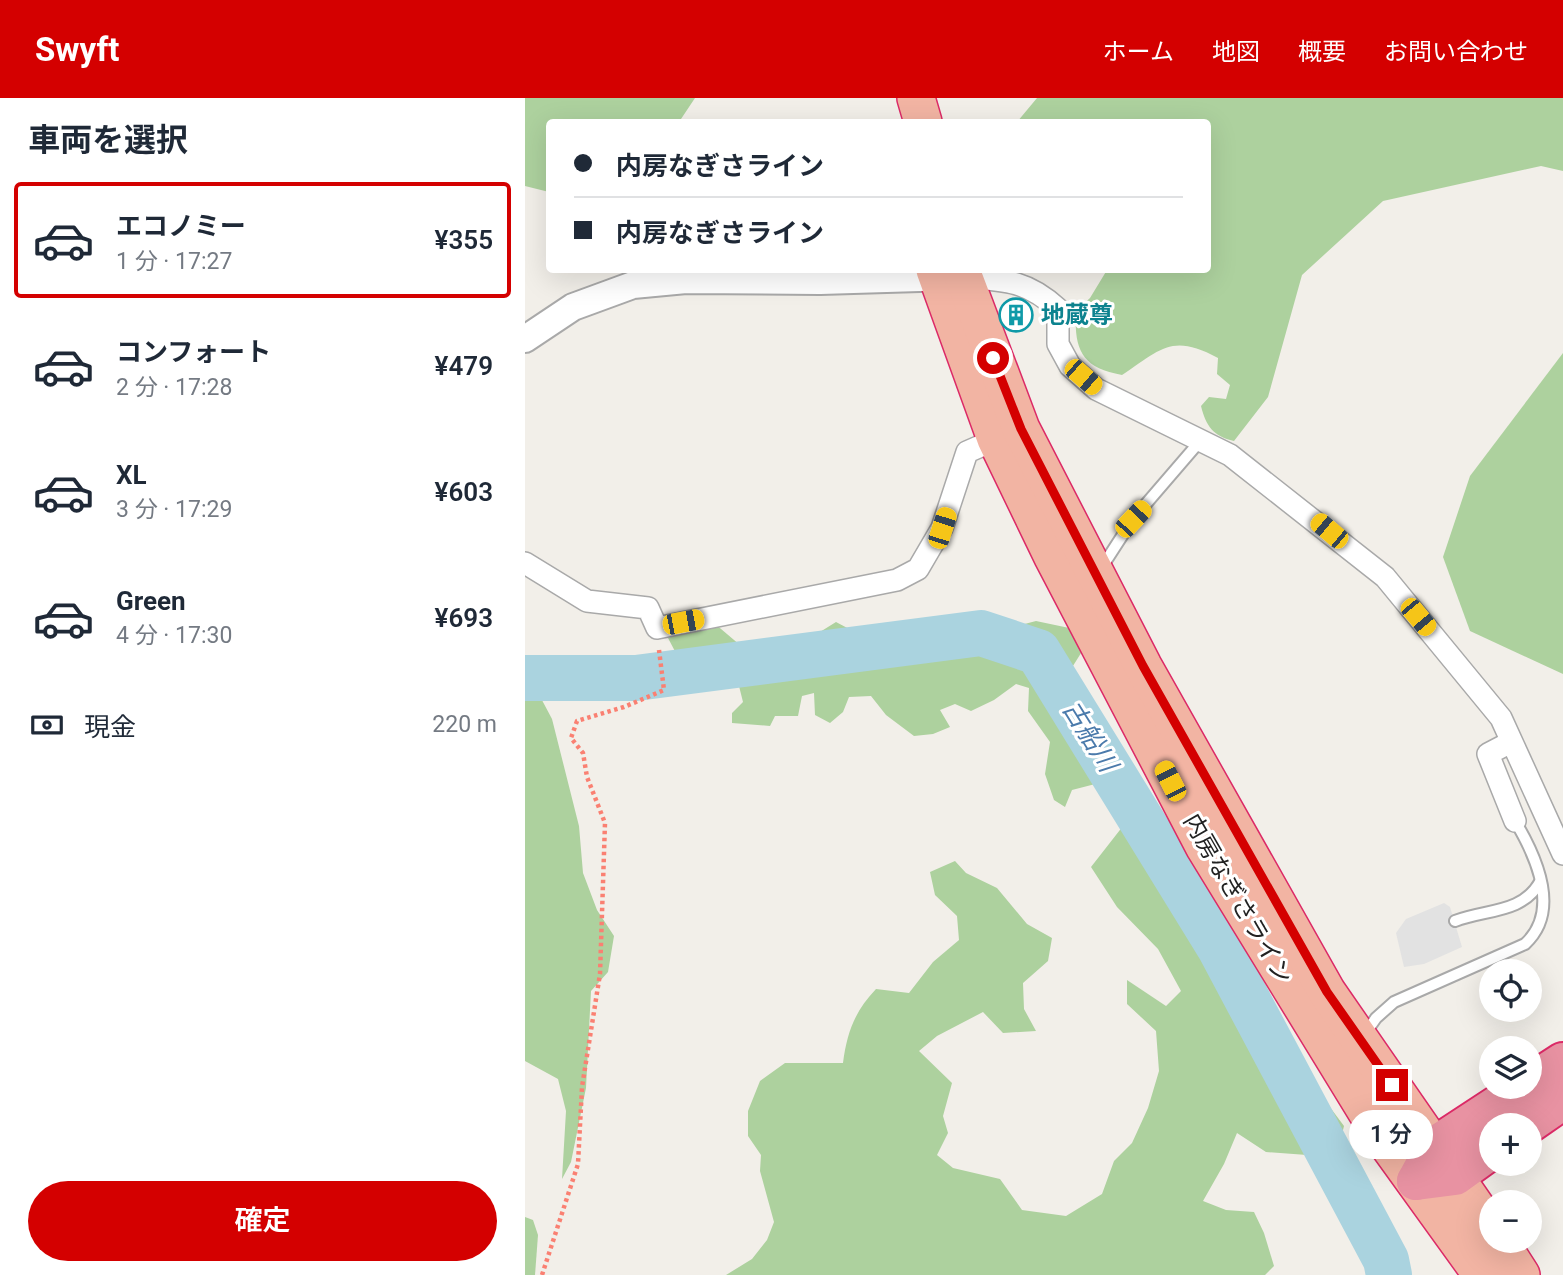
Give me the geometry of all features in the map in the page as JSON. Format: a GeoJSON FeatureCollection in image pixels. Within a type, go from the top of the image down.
{"type":"FeatureCollection","features":[{"type":"Feature","properties":{"kind":"highway"},"geometry":{"type":"LineString","coordinates":[[892,98],[896,119]]}},
{"type":"Feature","properties":{"kind":"highway"},"geometry":{"type":"LineString","coordinates":[[916,98],[922,119]]}},
{"type":"Feature","properties":{"kind":"highway","name":"内房なぎさライン"},"geometry":{"type":"LineString","coordinates":[[949,273],[1053,557],[1204,846],[1381,1135],[1482,1275]]}},
{"type":"Feature","properties":{"kind":"highway","name":"内房なぎさライン"},"geometry":{"type":"LineString","coordinates":[[1008,434],[1096,576],[1143,666],[1327,992],[1479,1211]]}},
{"type":"Feature","properties":{"kind":"highway"},"geometry":{"type":"LineString","coordinates":[[1542,1075],[1563,1062]]}},
{"type":"Feature","properties":{"kind":"highway"},"geometry":{"type":"LineString","coordinates":[[1416,1181],[1445,1161],[1512,1099]]}},
{"type":"Feature","properties":{"kind":"highway"},"geometry":{"type":"LineString","coordinates":[[1542,1115],[1563,1100]]}},
{"type":"Feature","properties":{"kind":"highway"},"geometry":{"type":"LineString","coordinates":[[1445,1161],[1479,1153]]}},
{"type":"Feature","properties":{"kind":"highway"},"geometry":{"type":"LineString","coordinates":[[1507,1253],[1521,1275]]}},
{"type":"Feature","properties":{"kind":"street"},"geometry":{"type":"LineString","coordinates":[[525,340],[573,307],[633,285],[686,280],[820,281],[949,273],[1013,281],[1040,292],[1058,309],[1058,344],[1070,366],[1096,389],[1230,455],[1385,577],[1501,718],[1563,854]]}},
{"type":"Feature","properties":{"kind":"street"},"geometry":{"type":"LineString","coordinates":[[525,563],[587,601],[648,608],[657,628],[897,580],[918,569],[942,528],[967,452],[1008,434]]}},
{"type":"Feature","properties":{"kind":"street"},"geometry":{"type":"LineString","coordinates":[[1511,742],[1487,754],[1515,821]]}},
{"type":"Feature","properties":{"kind":"lane"},"geometry":{"type":"LineString","coordinates":[[1096,576],[1133,519],[1201,440]]}},
{"type":"Feature","properties":{"kind":"lane"},"geometry":{"type":"LineString","coordinates":[[1361,1040],[1376,1018],[1394,1002],[1525,944],[1536,934],[1543,902],[1538,865],[1515,821]]}},
{"type":"Feature","properties":{"kind":"lane"},"geometry":{"type":"LineString","coordinates":[[1455,921],[1522,902],[1533,894],[1540,882]]}},
{"type":"Feature","properties":{"kind":"path"},"geometry":{"type":"LineString","coordinates":[[542,1275],[578,1164],[582,1087],[601,962],[605,823],[587,777],[583,753],[572,737],[577,721],[664,690],[660,659]]}},
{"type":"Feature","properties":{"kind":"green space"},"geometry":{"type":"Polygon","coordinates":[[[525,98],[695,98],[681,119],[546,119],[546,191],[525,186],[525,98]]]}},
{"type":"Feature","properties":{"kind":"green space"},"geometry":{"type":"Polygon","coordinates":[[[1037,98],[1563,98],[1563,171],[1541,166],[1383,201],[1302,275],[1268,397],[1234,441],[1211,429],[1201,406],[1209,397],[1226,399],[1230,385],[1217,374],[1218,358],[1189,346],[1167,347],[1122,375],[1108,372],[1089,362],[1083,355],[1076,324],[1076,311],[1090,298],[1105,273],[1211,273],[1211,119],[1020,119],[1037,98]]]}},
{"type":"Feature","properties":{"kind":"green space"},"geometry":{"type":"Polygon","coordinates":[[[1563,353],[1563,674],[1470,631],[1443,557],[1470,476],[1563,353]]]}},
{"type":"Feature","properties":{"kind":"green space"},"geometry":{"type":"Polygon","coordinates":[[[1036,621],[1074,629],[1088,642],[1066,677],[1074,705],[1106,762],[1103,782],[1072,790],[1065,807],[1054,800],[1045,774],[1050,742],[1028,711],[1029,688],[1016,684],[994,700],[971,711],[955,704],[940,710],[950,727],[933,734],[914,736],[886,715],[871,696],[849,697],[843,712],[830,723],[815,715],[814,693],[802,696],[798,716],[775,716],[770,726],[732,723],[732,713],[743,702],[734,666],[727,654],[703,659],[678,657],[668,638],[689,626],[714,623],[747,651],[799,645],[836,622],[885,648],[915,639],[957,648],[992,647],[1013,627],[1036,621]]]}},
{"type":"Feature","properties":{"kind":"green space"},"geometry":{"type":"Polygon","coordinates":[[[525,684],[534,685],[552,719],[579,826],[583,873],[597,910],[614,936],[608,972],[591,991],[586,1088],[571,1162],[562,1179],[566,1111],[558,1079],[525,1061],[525,684]]]}},
{"type":"Feature","properties":{"kind":"green space"},"geometry":{"type":"Polygon","coordinates":[[[1123,826],[1162,847],[1187,887],[1201,934],[1344,1126],[1338,1150],[1307,1155],[1266,1152],[1237,1133],[1224,1164],[1203,1201],[1226,1210],[1254,1212],[1274,1266],[1265,1275],[726,1275],[752,1259],[767,1240],[774,1222],[760,1171],[761,1155],[748,1136],[748,1111],[760,1081],[785,1063],[843,1063],[853,1023],[876,989],[909,993],[933,962],[959,940],[957,916],[935,895],[930,872],[955,861],[966,873],[997,888],[1027,924],[1052,938],[1048,961],[1023,983],[1024,1009],[1036,1031],[1003,1033],[983,1012],[937,1036],[919,1051],[952,1083],[943,1116],[948,1133],[937,1155],[953,1168],[1000,1179],[1022,1210],[1066,1216],[1102,1194],[1114,1161],[1132,1143],[1148,1108],[1159,1071],[1156,1031],[1127,1004],[1127,980],[1166,1006],[1181,991],[1158,949],[1117,907],[1091,867],[1123,826]]]}},
{"type":"Feature","properties":{"kind":"green space"},"geometry":{"type":"Polygon","coordinates":[[[525,1217],[533,1220],[538,1235],[535,1275],[525,1275],[525,1217]]]}},
{"type":"Feature","properties":{"kind":"shaded area"},"geometry":{"type":"Polygon","coordinates":[[[1444,903],[1450,907],[1462,947],[1424,964],[1404,967],[1396,933],[1406,919],[1444,903]]]}},
{"type":"Feature","properties":{"kind":"waterway","name":"古船川"},"geometry":{"type":"LineString","coordinates":[[525,678],[636,678],[981,633],[1038,652],[1220,948],[1386,1260],[1389,1275]]}},
{"type":"Feature","properties":{"kind":"place","name":"地蔵尊"},"geometry":{"type":"Point","coordinates":[1016,315]}},
{"type":"Feature","properties":{"kind":"route"},"geometry":{"type":"LineString","coordinates":[[993,358],[1021,429],[1143,666],[1327,992],[1392,1085]]}}]}
